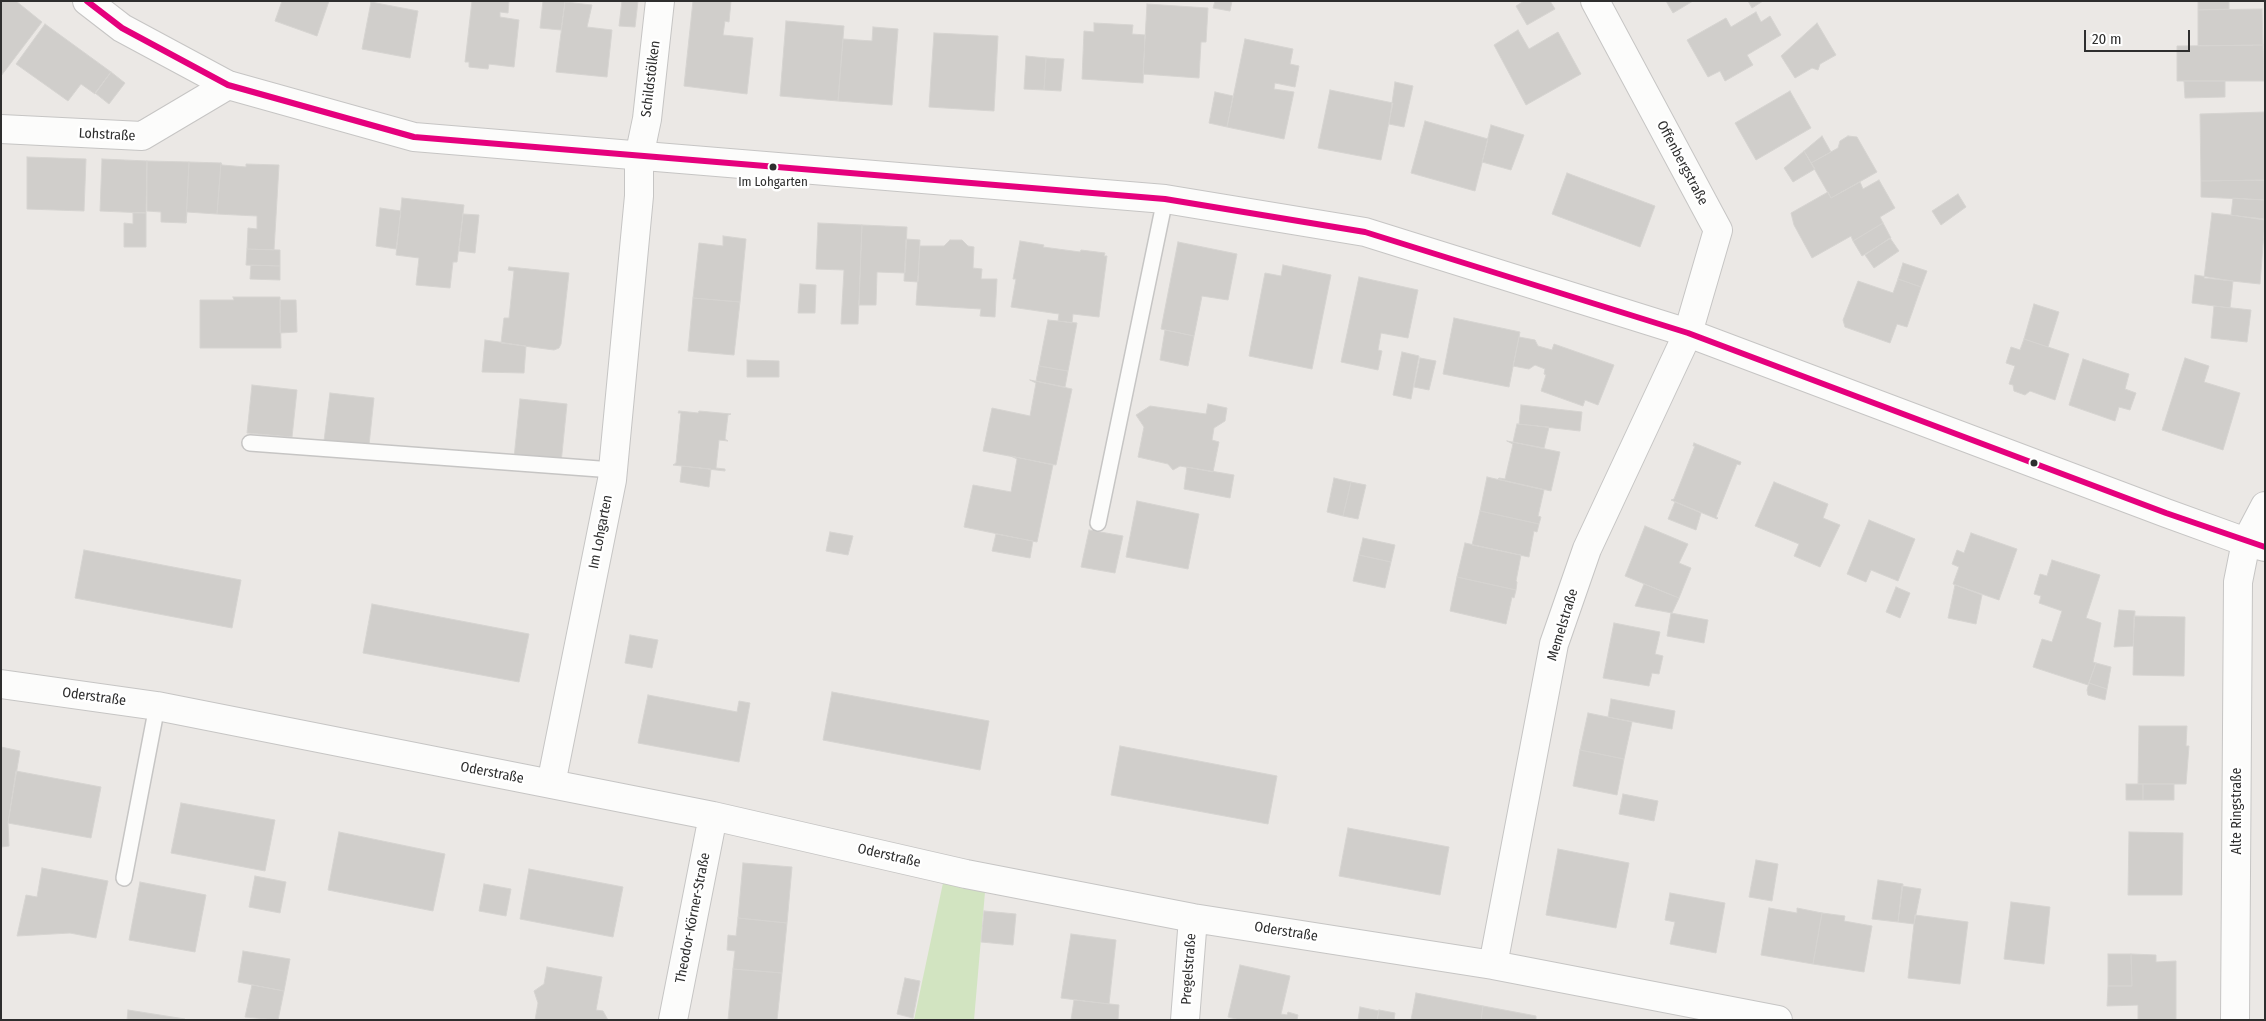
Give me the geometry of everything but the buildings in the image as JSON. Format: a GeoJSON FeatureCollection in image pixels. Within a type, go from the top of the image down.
{"type":"FeatureCollection","features":[{"type":"Feature","properties":{"kind":"street"},"geometry":{"type":"LineString","coordinates":[[87,1],[122,28],[228,85],[414,137],[1165,199],[1365,232],[1688,333],[2255,544]]}},
{"type":"Feature","properties":{"kind":"street","name":"Schildstölken"},"geometry":{"type":"LineString","coordinates":[[639,157],[647,119],[660,1]]}},
{"type":"Feature","properties":{"kind":"street","name":"Offenbergstraße"},"geometry":{"type":"LineString","coordinates":[[1595,1],[1718,230],[1688,333]]}},
{"type":"Feature","properties":{"kind":"street","name":"Lohstraße"},"geometry":{"type":"LineString","coordinates":[[1,129],[142,136],[228,85]]}},
{"type":"Feature","properties":{"kind":"street","name":"Im Lohgarten"},"geometry":{"type":"LineString","coordinates":[[551,784],[613,470],[639,196],[639,157]]}},
{"type":"Feature","properties":{"kind":"street","name":"Memelstraße"},"geometry":{"type":"LineString","coordinates":[[1493,966],[1554,644],[1587,549],[1688,333]]}},
{"type":"Feature","properties":{"kind":"street","name":"Alte Ringstraße"},"geometry":{"type":"LineString","coordinates":[[2235,1020],[2238,582],[2255,544],[2265,506]]}},
{"type":"Feature","properties":{"kind":"street","name":"Oderstraße"},"geometry":{"type":"LineString","coordinates":[[1,684],[157,706],[713,816],[966,874],[1193,918],[1493,966],[1778,1020]]}},
{"type":"Feature","properties":{"kind":"street","name":"Theodor-Körner-Straße"},"geometry":{"type":"LineString","coordinates":[[673,1020],[713,816]]}},
{"type":"Feature","properties":{"kind":"street","name":"Pregelstraße"},"geometry":{"type":"LineString","coordinates":[[1185,1020],[1193,918]]}},
{"type":"Feature","properties":{"kind":"lane"},"geometry":{"type":"LineString","coordinates":[[1098,524],[1165,199]]}},
{"type":"Feature","properties":{"kind":"lane"},"geometry":{"type":"LineString","coordinates":[[250,443],[613,470]]}},
{"type":"Feature","properties":{"kind":"lane"},"geometry":{"type":"LineString","coordinates":[[124,878],[157,706]]}},
{"type":"Feature","properties":{"kind":"green space"},"geometry":{"type":"Polygon","coordinates":[[[943,883],[985,892],[974,1020],[914,1020],[943,883]]]}},
{"type":"Feature","properties":{"kind":"transit line"},"geometry":{"type":"LineString","coordinates":[[87,1],[122,28],[228,85],[414,137],[1165,199],[1365,232],[1688,333],[2166,513],[2265,547]]}},
{"type":"Feature","properties":{"kind":"place","name":"Im Lohgarten"},"geometry":{"type":"Point","coordinates":[773,167]}}]}
